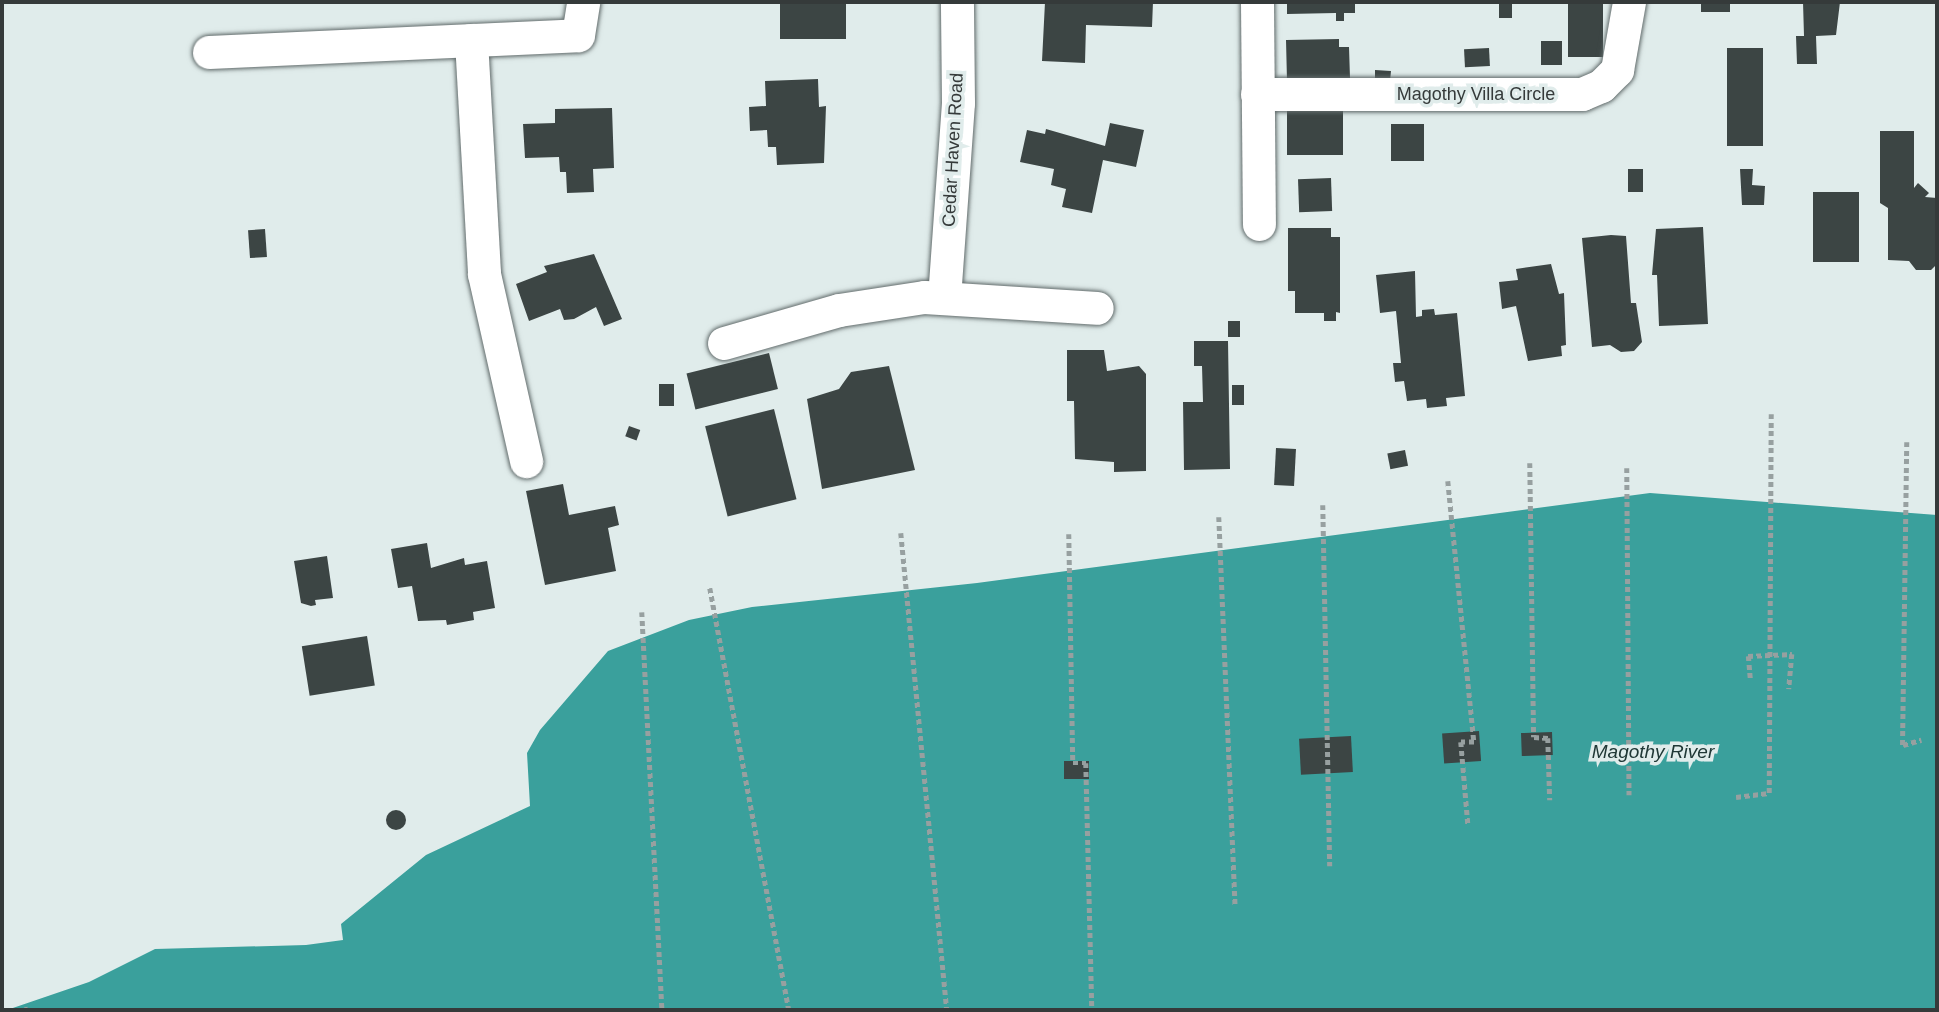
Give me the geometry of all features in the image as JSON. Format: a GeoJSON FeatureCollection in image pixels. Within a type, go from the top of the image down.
{"type":"FeatureCollection","features":[{"type":"Feature","properties":{"kind":"street"},"geometry":{"type":"LineString","coordinates":[[209,52],[579,35],[583,2]]}},
{"type":"Feature","properties":{"kind":"street","name":"Cedar Haven Road"},"geometry":{"type":"LineString","coordinates":[[944,298],[958,103],[957,2]]}},
{"type":"Feature","properties":{"kind":"street"},"geometry":{"type":"LineString","coordinates":[[1257,2],[1259,224]]}},
{"type":"Feature","properties":{"kind":"street","name":"Magothy Villa Circle"},"geometry":{"type":"LineString","coordinates":[[1257,94],[1582,94],[1601,86],[1617,71],[1629,2]]}},
{"type":"Feature","properties":{"kind":"street"},"geometry":{"type":"LineString","coordinates":[[471,40],[484,274],[526,461]]}},
{"type":"Feature","properties":{"kind":"street"},"geometry":{"type":"LineString","coordinates":[[724,343],[839,310],[924,297],[1097,308]]}},
{"type":"Feature","properties":{"kind":"path"},"geometry":{"type":"LineString","coordinates":[[1736,797],[1769,793],[1771,414]]}},
{"type":"Feature","properties":{"kind":"path"},"geometry":{"type":"LineString","coordinates":[[1906,442],[1903,745],[1921,740]]}},
{"type":"Feature","properties":{"kind":"path"},"geometry":{"type":"LineString","coordinates":[[1531,463],[1534,737],[1548,738],[1550,800]]}},
{"type":"Feature","properties":{"kind":"path"},"geometry":{"type":"LineString","coordinates":[[1627,468],[1629,795]]}},
{"type":"Feature","properties":{"kind":"path"},"geometry":{"type":"LineString","coordinates":[[1448,481],[1474,742],[1461,742],[1468,824]]}},
{"type":"Feature","properties":{"kind":"path"},"geometry":{"type":"LineString","coordinates":[[1322,505],[1330,866]]}},
{"type":"Feature","properties":{"kind":"path"},"geometry":{"type":"LineString","coordinates":[[1219,517],[1236,905]]}},
{"type":"Feature","properties":{"kind":"path"},"geometry":{"type":"LineString","coordinates":[[901,533],[947,1010]]}},
{"type":"Feature","properties":{"kind":"path"},"geometry":{"type":"LineString","coordinates":[[1069,534],[1073,764],[1086,763],[1092,1010]]}},
{"type":"Feature","properties":{"kind":"path"},"geometry":{"type":"LineString","coordinates":[[710,588],[789,1010]]}},
{"type":"Feature","properties":{"kind":"path"},"geometry":{"type":"LineString","coordinates":[[642,612],[662,1010]]}},
{"type":"Feature","properties":{"kind":"path"},"geometry":{"type":"LineString","coordinates":[[1750,678],[1748,656],[1792,654],[1789,689]]}},
{"type":"Feature","properties":{"kind":"water","name":"Magothy River"},"geometry":{"type":"Polygon","coordinates":[[[1650,493],[1937,515],[1937,1010],[7,1010],[89,982],[155,949],[306,945],[343,940],[341,924],[426,855],[530,806],[527,753],[540,730],[608,651],[689,620],[752,607],[977,583],[1650,493]]]}},
{"type":"Feature","properties":{"kind":"building"},"geometry":{"type":"Polygon","coordinates":[[[780,2],[846,2],[846,39],[780,39],[780,2]]]}},
{"type":"Feature","properties":{"kind":"building"},"geometry":{"type":"Polygon","coordinates":[[[1045,2],[1153,2],[1152,27],[1086,25],[1085,63],[1042,61],[1045,2]]]}},
{"type":"Feature","properties":{"kind":"building"},"geometry":{"type":"Polygon","coordinates":[[[1287,2],[1355,2],[1355,13],[1344,13],[1344,21],[1336,21],[1336,13],[1287,14],[1287,2]]]}},
{"type":"Feature","properties":{"kind":"building"},"geometry":{"type":"Polygon","coordinates":[[[1499,2],[1512,2],[1512,18],[1499,18],[1499,2]]]}},
{"type":"Feature","properties":{"kind":"building"},"geometry":{"type":"Polygon","coordinates":[[[1568,2],[1603,2],[1603,57],[1568,57],[1568,2]]]}},
{"type":"Feature","properties":{"kind":"building"},"geometry":{"type":"Polygon","coordinates":[[[1701,2],[1730,2],[1730,12],[1701,12],[1701,2]]]}},
{"type":"Feature","properties":{"kind":"building"},"geometry":{"type":"Polygon","coordinates":[[[1803,2],[1840,2],[1836,35],[1816,36],[1817,64],[1797,64],[1796,36],[1804,36],[1803,2]]]}},
{"type":"Feature","properties":{"kind":"building"},"geometry":{"type":"Polygon","coordinates":[[[1339,39],[1339,47],[1349,47],[1350,78],[1287,81],[1286,40],[1339,39]]]}},
{"type":"Feature","properties":{"kind":"building"},"geometry":{"type":"Polygon","coordinates":[[[1541,41],[1562,41],[1562,65],[1541,65],[1541,41]]]}},
{"type":"Feature","properties":{"kind":"building"},"geometry":{"type":"Polygon","coordinates":[[[1489,48],[1490,66],[1465,67],[1464,49],[1489,48]]]}},
{"type":"Feature","properties":{"kind":"building"},"geometry":{"type":"Polygon","coordinates":[[[1727,48],[1763,48],[1763,146],[1727,146],[1727,48]]]}},
{"type":"Feature","properties":{"kind":"building"},"geometry":{"type":"Polygon","coordinates":[[[1375,70],[1391,71],[1390,81],[1375,81],[1375,70]]]}},
{"type":"Feature","properties":{"kind":"building"},"geometry":{"type":"Polygon","coordinates":[[[818,79],[819,107],[826,106],[824,163],[777,165],[776,147],[768,147],[767,130],[750,131],[749,107],[766,106],[765,81],[818,79]]]}},
{"type":"Feature","properties":{"kind":"building"},"geometry":{"type":"Polygon","coordinates":[[[1287,106],[1343,106],[1343,155],[1287,155],[1287,106]]]}},
{"type":"Feature","properties":{"kind":"building"},"geometry":{"type":"Polygon","coordinates":[[[612,108],[614,168],[593,169],[594,192],[567,193],[566,172],[560,172],[559,157],[525,158],[523,124],[555,123],[555,109],[612,108]]]}},
{"type":"Feature","properties":{"kind":"building"},"geometry":{"type":"Polygon","coordinates":[[[1110,123],[1144,130],[1136,167],[1103,160],[1092,213],[1062,207],[1066,189],[1051,185],[1054,169],[1020,162],[1027,130],[1045,134],[1046,129],[1105,146],[1110,123]]]}},
{"type":"Feature","properties":{"kind":"building"},"geometry":{"type":"Polygon","coordinates":[[[1391,124],[1424,124],[1424,161],[1391,161],[1391,124]]]}},
{"type":"Feature","properties":{"kind":"building"},"geometry":{"type":"Polygon","coordinates":[[[1880,131],[1914,131],[1914,188],[1918,183],[1929,193],[1925,197],[1937,198],[1937,264],[1931,270],[1916,270],[1909,261],[1888,260],[1888,208],[1880,203],[1880,131]]]}},
{"type":"Feature","properties":{"kind":"building"},"geometry":{"type":"Polygon","coordinates":[[[1628,169],[1643,169],[1643,192],[1628,192],[1628,169]]]}},
{"type":"Feature","properties":{"kind":"building"},"geometry":{"type":"Polygon","coordinates":[[[1740,169],[1753,169],[1752,185],[1765,186],[1764,205],[1742,205],[1740,169]]]}},
{"type":"Feature","properties":{"kind":"building"},"geometry":{"type":"Polygon","coordinates":[[[1331,178],[1332,211],[1299,212],[1298,179],[1331,178]]]}},
{"type":"Feature","properties":{"kind":"building"},"geometry":{"type":"Polygon","coordinates":[[[1813,192],[1859,192],[1859,262],[1813,262],[1813,192]]]}},
{"type":"Feature","properties":{"kind":"building"},"geometry":{"type":"Polygon","coordinates":[[[1703,227],[1708,324],[1659,326],[1657,275],[1652,275],[1656,229],[1703,227]]]}},
{"type":"Feature","properties":{"kind":"building"},"geometry":{"type":"Polygon","coordinates":[[[1288,228],[1331,228],[1331,237],[1340,237],[1340,313],[1336,312],[1336,321],[1324,321],[1324,313],[1295,313],[1295,291],[1288,291],[1288,228]]]}},
{"type":"Feature","properties":{"kind":"building"},"geometry":{"type":"Polygon","coordinates":[[[265,229],[267,257],[250,258],[248,230],[265,229]]]}},
{"type":"Feature","properties":{"kind":"building"},"geometry":{"type":"Polygon","coordinates":[[[1626,236],[1631,303],[1636,303],[1642,342],[1634,351],[1621,352],[1610,345],[1592,347],[1582,238],[1626,236]]]}},
{"type":"Feature","properties":{"kind":"building"},"geometry":{"type":"Polygon","coordinates":[[[594,254],[622,319],[604,326],[596,307],[574,319],[564,320],[560,309],[529,321],[516,284],[547,272],[544,266],[594,254]]]}},
{"type":"Feature","properties":{"kind":"building"},"geometry":{"type":"Polygon","coordinates":[[[1551,264],[1559,294],[1564,293],[1566,345],[1561,346],[1562,356],[1528,361],[1516,306],[1502,309],[1499,282],[1518,280],[1516,269],[1551,264]]]}},
{"type":"Feature","properties":{"kind":"building"},"geometry":{"type":"Polygon","coordinates":[[[1415,271],[1416,317],[1422,316],[1422,310],[1434,309],[1435,315],[1457,313],[1465,396],[1446,398],[1447,406],[1427,408],[1426,399],[1407,401],[1404,381],[1395,382],[1393,363],[1401,363],[1396,311],[1380,313],[1376,275],[1415,271]]]}},
{"type":"Feature","properties":{"kind":"building"},"geometry":{"type":"Polygon","coordinates":[[[1228,321],[1240,321],[1240,337],[1228,337],[1228,321]]]}},
{"type":"Feature","properties":{"kind":"building"},"geometry":{"type":"Polygon","coordinates":[[[1194,341],[1228,341],[1230,469],[1184,470],[1183,402],[1203,402],[1202,366],[1194,366],[1194,341]]]}},
{"type":"Feature","properties":{"kind":"building"},"geometry":{"type":"Polygon","coordinates":[[[1067,350],[1104,350],[1107,371],[1139,366],[1146,374],[1146,471],[1114,472],[1114,462],[1075,459],[1074,401],[1067,401],[1067,350]]]}},
{"type":"Feature","properties":{"kind":"building"},"geometry":{"type":"Polygon","coordinates":[[[769,353],[778,389],[695,409],[687,374],[769,353]]]}},
{"type":"Feature","properties":{"kind":"building"},"geometry":{"type":"Polygon","coordinates":[[[889,366],[915,470],[822,489],[807,399],[839,389],[851,372],[889,366]]]}},
{"type":"Feature","properties":{"kind":"building"},"geometry":{"type":"Polygon","coordinates":[[[659,384],[674,384],[674,406],[659,406],[659,384]]]}},
{"type":"Feature","properties":{"kind":"building"},"geometry":{"type":"Polygon","coordinates":[[[1232,385],[1244,385],[1244,405],[1232,405],[1232,385]]]}},
{"type":"Feature","properties":{"kind":"building"},"geometry":{"type":"Polygon","coordinates":[[[774,409],[796,499],[728,516],[705,426],[774,409]]]}},
{"type":"Feature","properties":{"kind":"building"},"geometry":{"type":"Polygon","coordinates":[[[629,426],[640,430],[637,440],[625,436],[629,426]]]}},
{"type":"Feature","properties":{"kind":"building"},"geometry":{"type":"Polygon","coordinates":[[[1276,448],[1296,449],[1294,486],[1274,485],[1276,448]]]}},
{"type":"Feature","properties":{"kind":"building"},"geometry":{"type":"Polygon","coordinates":[[[1405,450],[1408,466],[1390,469],[1387,453],[1405,450]]]}},
{"type":"Feature","properties":{"kind":"building"},"geometry":{"type":"Polygon","coordinates":[[[563,484],[569,515],[615,506],[619,525],[608,528],[616,571],[545,585],[526,491],[563,484]]]}},
{"type":"Feature","properties":{"kind":"building"},"geometry":{"type":"Polygon","coordinates":[[[427,543],[431,568],[464,558],[465,565],[487,561],[495,608],[473,612],[474,620],[447,625],[446,620],[418,621],[412,586],[398,588],[391,549],[427,543]]]}},
{"type":"Feature","properties":{"kind":"building"},"geometry":{"type":"Polygon","coordinates":[[[327,556],[333,598],[315,600],[316,605],[311,606],[301,603],[294,561],[327,556]]]}},
{"type":"Feature","properties":{"kind":"building"},"geometry":{"type":"Polygon","coordinates":[[[367,636],[375,685],[310,696],[302,646],[367,636]]]}},
{"type":"Feature","properties":{"kind":"building"},"geometry":{"type":"Polygon","coordinates":[[[1479,731],[1481,761],[1444,764],[1442,734],[1479,731]]]}},
{"type":"Feature","properties":{"kind":"building"},"geometry":{"type":"Polygon","coordinates":[[[1552,732],[1553,755],[1522,756],[1521,733],[1552,732]]]}},
{"type":"Feature","properties":{"kind":"building"},"geometry":{"type":"Polygon","coordinates":[[[1351,736],[1353,772],[1301,775],[1299,739],[1351,736]]]}},
{"type":"Feature","properties":{"kind":"building"},"geometry":{"type":"Polygon","coordinates":[[[1064,761],[1089,761],[1089,779],[1064,779],[1064,761]]]}},
{"type":"Feature","properties":{"kind":"building"},"geometry":{"type":"Polygon","coordinates":[[[396,810],[403,813],[406,820],[403,827],[396,830],[389,827],[386,820],[389,813],[396,810]]]}}]}
